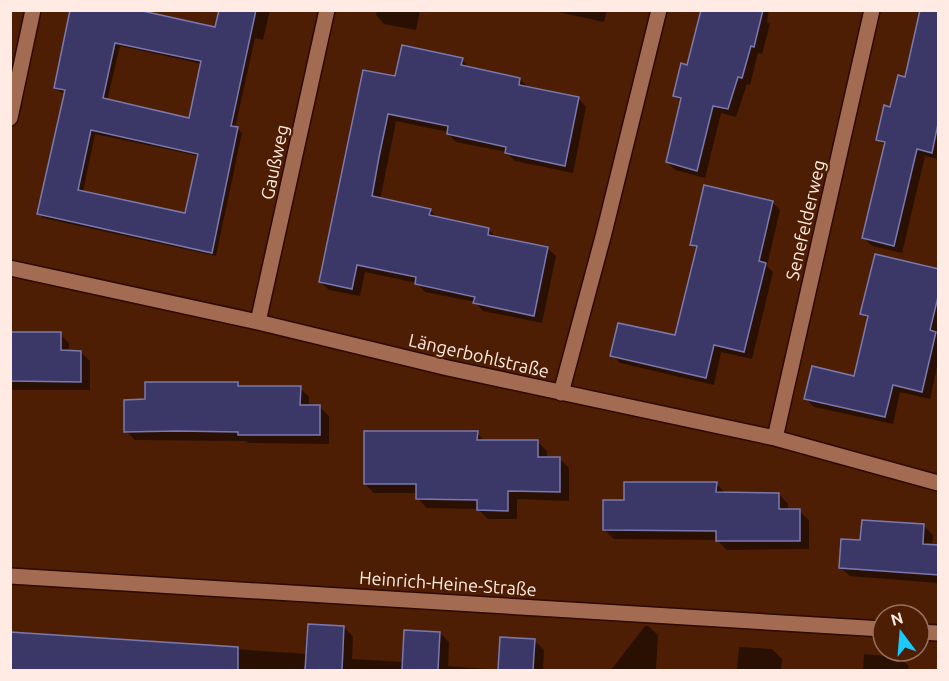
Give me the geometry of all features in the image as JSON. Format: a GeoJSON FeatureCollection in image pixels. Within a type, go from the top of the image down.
{"type":"FeatureCollection","features":[{"type":"Feature","properties":{"kind":"street"},"geometry":{"type":"LineString","coordinates":[[10,118],[33,10]]}},
{"type":"Feature","properties":{"kind":"street","name":"Gaußweg"},"geometry":{"type":"LineString","coordinates":[[258,322],[327,10]]}},
{"type":"Feature","properties":{"kind":"street"},"geometry":{"type":"LineString","coordinates":[[561,393],[604,233],[659,10]]}},
{"type":"Feature","properties":{"kind":"street","name":"Senefelderweg"},"geometry":{"type":"LineString","coordinates":[[775,438],[872,10]]}},
{"type":"Feature","properties":{"kind":"street","name":"Längerbohlstraße"},"geometry":{"type":"LineString","coordinates":[[10,268],[258,322],[448,368],[775,438],[939,483]]}},
{"type":"Feature","properties":{"kind":"street","name":"Heinrich-Heine-Straße"},"geometry":{"type":"LineString","coordinates":[[10,576],[871,629]]}},
{"type":"Feature","properties":{"kind":"building"},"geometry":{"type":"Polygon","coordinates":[[[70,10],[138,10],[215,27],[219,10],[256,10],[231,126],[238,127],[212,253],[37,214],[65,90],[54,88],[70,10]],[[115,43],[103,98],[189,118],[201,61],[115,43]],[[91,130],[78,190],[185,213],[198,154],[91,130]]]}},
{"type":"Feature","properties":{"kind":"building"},"geometry":{"type":"Polygon","coordinates":[[[701,10],[763,10],[754,47],[751,46],[742,78],[738,77],[728,109],[713,106],[697,171],[666,162],[681,98],[673,96],[681,63],[687,65],[701,10]]]}},
{"type":"Feature","properties":{"kind":"building"},"geometry":{"type":"Polygon","coordinates":[[[920,10],[939,10],[939,119],[932,153],[917,149],[894,246],[862,238],[885,142],[876,140],[884,105],[890,107],[898,75],[905,77],[920,10]]]}},
{"type":"Feature","properties":{"kind":"building"},"geometry":{"type":"Polygon","coordinates":[[[402,45],[463,58],[461,65],[520,78],[519,85],[579,97],[565,166],[505,153],[506,147],[447,134],[448,126],[388,114],[379,157],[372,196],[431,209],[429,215],[489,228],[488,235],[548,247],[534,316],[473,303],[475,297],[415,284],[416,277],[357,265],[352,289],[319,282],[363,70],[395,76],[402,45]]]}},
{"type":"Feature","properties":{"kind":"building"},"geometry":{"type":"Polygon","coordinates":[[[704,185],[773,201],[759,261],[766,263],[744,352],[714,345],[706,378],[610,356],[618,323],[675,335],[697,246],[690,245],[704,185]]]}},
{"type":"Feature","properties":{"kind":"building"},"geometry":{"type":"Polygon","coordinates":[[[875,254],[939,269],[939,293],[930,330],[936,332],[922,392],[893,385],[885,417],[804,399],[812,366],[854,376],[868,316],[860,314],[875,254]]]}},
{"type":"Feature","properties":{"kind":"building"},"geometry":{"type":"Polygon","coordinates":[[[10,332],[61,332],[61,350],[81,351],[81,382],[10,381],[10,332]]]}},
{"type":"Feature","properties":{"kind":"building"},"geometry":{"type":"Polygon","coordinates":[[[145,382],[238,382],[238,386],[301,386],[300,405],[320,405],[320,435],[238,435],[238,432],[177,431],[124,432],[124,400],[145,399],[145,382]]]}},
{"type":"Feature","properties":{"kind":"building"},"geometry":{"type":"Polygon","coordinates":[[[364,431],[478,431],[477,440],[538,440],[538,457],[560,457],[560,492],[508,491],[508,511],[477,510],[477,500],[416,499],[416,484],[364,484],[364,431]]]}},
{"type":"Feature","properties":{"kind":"building"},"geometry":{"type":"Polygon","coordinates":[[[624,482],[717,482],[716,492],[779,493],[779,509],[800,509],[800,541],[716,541],[716,531],[603,530],[603,500],[624,500],[624,482]]]}},
{"type":"Feature","properties":{"kind":"building"},"geometry":{"type":"Polygon","coordinates":[[[862,520],[924,524],[923,544],[939,545],[939,575],[839,568],[841,539],[860,540],[862,520]]]}},
{"type":"Feature","properties":{"kind":"building"},"geometry":{"type":"Polygon","coordinates":[[[308,624],[344,626],[342,670],[305,670],[308,624]]]}},
{"type":"Feature","properties":{"kind":"building"},"geometry":{"type":"Polygon","coordinates":[[[404,630],[440,632],[438,670],[402,670],[404,630]]]}},
{"type":"Feature","properties":{"kind":"building"},"geometry":{"type":"Polygon","coordinates":[[[10,632],[238,647],[238,670],[10,670],[10,632]]]}},
{"type":"Feature","properties":{"kind":"building"},"geometry":{"type":"Polygon","coordinates":[[[500,637],[535,639],[533,670],[498,670],[500,637]]]}}]}
